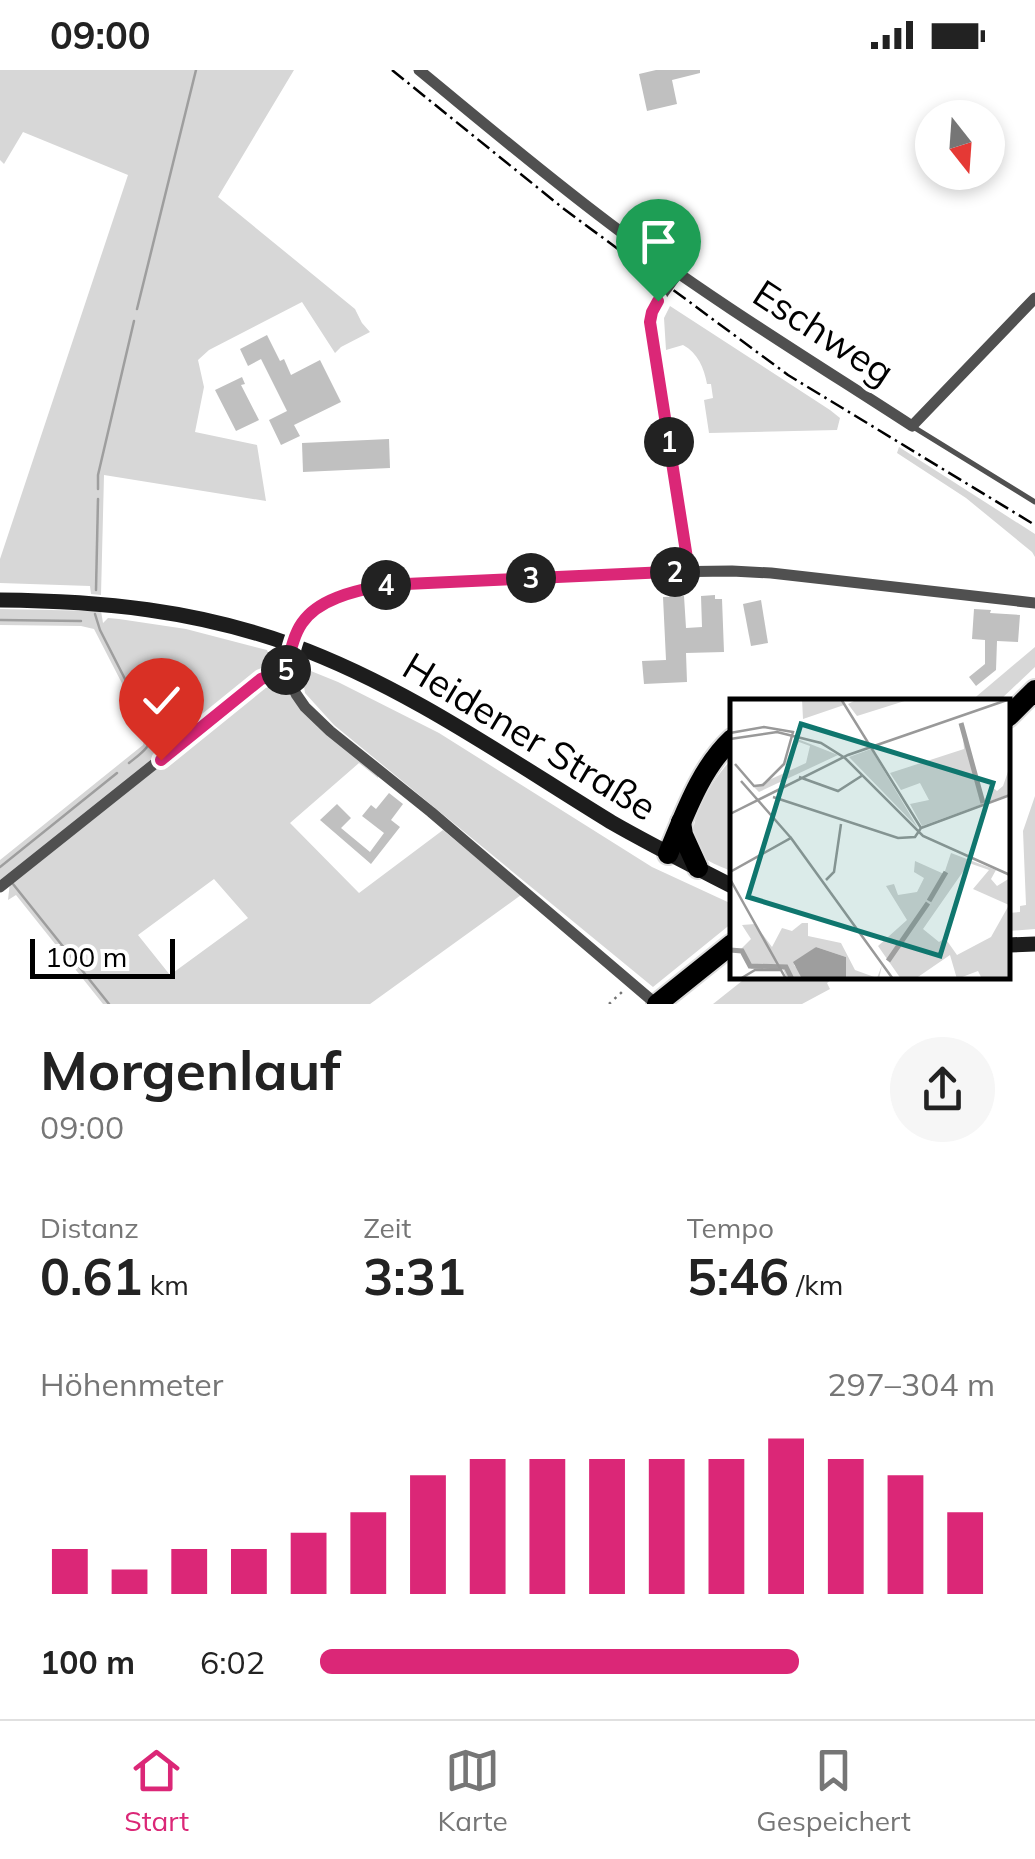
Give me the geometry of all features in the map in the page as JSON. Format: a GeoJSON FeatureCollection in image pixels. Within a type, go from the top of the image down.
{"type":"FeatureCollection","features":[{"type":"Feature","properties":{"kind":"highway"},"geometry":{"type":"LineString","coordinates":[[1010,701],[1035,676]]}},
{"type":"Feature","properties":{"kind":"highway"},"geometry":{"type":"LineString","coordinates":[[1010,715],[1035,690]]}},
{"type":"Feature","properties":{"kind":"highway"},"geometry":{"type":"LineString","coordinates":[[661,850],[681,822],[714,759],[730,741]]}},
{"type":"Feature","properties":{"kind":"highway"},"geometry":{"type":"LineString","coordinates":[[661,850],[671,820],[692,797]]}},
{"type":"Feature","properties":{"kind":"highway"},"geometry":{"type":"LineString","coordinates":[[681,822],[698,868]]}},
{"type":"Feature","properties":{"kind":"highway"},"geometry":{"type":"LineString","coordinates":[[668,1000],[730,946]]}},
{"type":"Feature","properties":{"kind":"highway"},"geometry":{"type":"LineString","coordinates":[[668,1000],[730,957]]}},
{"type":"Feature","properties":{"kind":"main road","name":"Heidener Straße"},"geometry":{"type":"LineString","coordinates":[[0,600],[96,602],[148,608],[230,626],[293,646],[356,672],[461,728],[661,850],[730,885]]}},
{"type":"Feature","properties":{"kind":"main road"},"geometry":{"type":"LineString","coordinates":[[1010,946],[1035,944]]}},
{"type":"Feature","properties":{"kind":"street","name":"Eschweg"},"geometry":{"type":"LineString","coordinates":[[419,70],[544,174],[678,273],[912,426],[1035,298]]}},
{"type":"Feature","properties":{"kind":"street"},"geometry":{"type":"LineString","coordinates":[[678,273],[658,301],[650,322],[689,571]]}},
{"type":"Feature","properties":{"kind":"street"},"geometry":{"type":"LineString","coordinates":[[668,1000],[631,983],[318,720],[296,694],[286,670],[305,618],[352,593],[384,585],[689,571],[771,573],[1035,603]]}},
{"type":"Feature","properties":{"kind":"street"},"geometry":{"type":"LineString","coordinates":[[0,886],[261,679],[286,670]]}},
{"type":"Feature","properties":{"kind":"lane"},"geometry":{"type":"LineString","coordinates":[[912,426],[1035,502]]}},
{"type":"Feature","properties":{"kind":"path"},"geometry":{"type":"LineString","coordinates":[[609,1004],[631,983]]}},
{"type":"Feature","properties":{"kind":"shaded area"},"geometry":{"type":"Polygon","coordinates":[[[0,70],[294,70],[218,197],[355,309],[370,332],[335,353],[302,302],[209,350],[198,360],[204,387],[195,432],[257,445],[266,501],[104,475],[101,595],[91,594],[90,586],[0,583],[0,559],[128,175],[23,132],[4,164],[0,160],[0,70]]]}},
{"type":"Feature","properties":{"kind":"shaded area"},"geometry":{"type":"Polygon","coordinates":[[[670,306],[830,410],[840,418],[837,430],[709,433],[704,400],[713,398],[700,362],[683,345],[666,350],[664,318],[670,306]]]}},
{"type":"Feature","properties":{"kind":"shaded area"},"geometry":{"type":"Polygon","coordinates":[[[899,447],[1035,534],[1035,557],[966,498],[897,453],[899,447]]]}},
{"type":"Feature","properties":{"kind":"shaded area"},"geometry":{"type":"Polygon","coordinates":[[[0,609],[101,611],[103,623],[108,618],[186,629],[267,650],[272,663],[0,880],[0,860],[143,745],[147,732],[94,629],[0,625],[0,609]]]}},
{"type":"Feature","properties":{"kind":"shaded area"},"geometry":{"type":"Polygon","coordinates":[[[1035,647],[1035,667],[1001,699],[973,699],[1035,647]]]}},
{"type":"Feature","properties":{"kind":"shaded area"},"geometry":{"type":"Polygon","coordinates":[[[301,667],[439,733],[652,867],[730,903],[730,925],[653,987],[334,725],[305,693],[301,667]]]}},
{"type":"Feature","properties":{"kind":"shaded area"},"geometry":{"type":"Polygon","coordinates":[[[273,678],[286,683],[378,774],[378,778],[359,763],[290,823],[359,893],[443,830],[521,895],[370,1004],[103,1004],[16,895],[8,900],[10,882],[273,678]],[[214,879],[138,935],[170,975],[248,918],[214,879]]]}},
{"type":"Feature","properties":{"kind":"shaded area"},"geometry":{"type":"Polygon","coordinates":[[[730,762],[730,871],[703,857],[695,847],[693,835],[700,806],[730,762]]]}},
{"type":"Feature","properties":{"kind":"shaded area"},"geometry":{"type":"Polygon","coordinates":[[[1035,796],[1035,929],[1010,931],[1010,913],[1020,912],[1020,906],[1026,905],[1023,831],[1035,796]]]}},
{"type":"Feature","properties":{"kind":"shaded area"},"geometry":{"type":"Polygon","coordinates":[[[744,979],[832,979],[827,983],[830,989],[802,1004],[713,1004],[744,979]]]}},
{"type":"Feature","properties":{"kind":"building"},"geometry":{"type":"Polygon","coordinates":[[[656,70],[700,73],[672,80],[677,104],[647,111],[639,74],[656,70]]]}},
{"type":"Feature","properties":{"kind":"building"},"geometry":{"type":"Polygon","coordinates":[[[267,335],[291,375],[320,360],[341,402],[294,425],[300,436],[281,445],[269,420],[287,411],[261,359],[248,366],[240,349],[267,335]]]}},
{"type":"Feature","properties":{"kind":"building"},"geometry":{"type":"Polygon","coordinates":[[[242,377],[245,384],[241,385],[259,420],[236,431],[215,390],[242,377]]]}},
{"type":"Feature","properties":{"kind":"building"},"geometry":{"type":"Polygon","coordinates":[[[389,439],[390,468],[303,472],[302,443],[389,439]]]}},
{"type":"Feature","properties":{"kind":"building"},"geometry":{"type":"Polygon","coordinates":[[[715,595],[715,599],[722,599],[724,652],[686,653],[687,682],[644,684],[642,661],[666,660],[663,597],[684,596],[686,628],[702,627],[701,596],[715,595]]]}},
{"type":"Feature","properties":{"kind":"building"},"geometry":{"type":"Polygon","coordinates":[[[761,600],[768,643],[751,646],[743,604],[761,600]]]}},
{"type":"Feature","properties":{"kind":"building"},"geometry":{"type":"Polygon","coordinates":[[[974,609],[1020,615],[1018,642],[997,641],[996,670],[976,686],[969,677],[985,664],[985,640],[972,639],[974,609]]]}},
{"type":"Feature","properties":{"kind":"building"},"geometry":{"type":"Polygon","coordinates":[[[389,793],[403,804],[391,820],[400,827],[371,864],[320,820],[337,804],[351,818],[341,828],[370,852],[384,833],[362,816],[371,805],[376,809],[389,793]]]}},
{"type":"Feature","properties":{"kind":"waterway"},"geometry":{"type":"LineString","coordinates":[[137,309],[196,70]]}},
{"type":"Feature","properties":{"kind":"waterway"},"geometry":{"type":"LineString","coordinates":[[98,489],[134,321]]}},
{"type":"Feature","properties":{"kind":"waterway"},"geometry":{"type":"LineString","coordinates":[[96,590],[98,499]]}},
{"type":"Feature","properties":{"kind":"waterway"},"geometry":{"type":"LineString","coordinates":[[95,614],[152,732],[148,746],[129,763]]}},
{"type":"Feature","properties":{"kind":"waterway"},"geometry":{"type":"LineString","coordinates":[[0,620],[81,621]]}},
{"type":"Feature","properties":{"kind":"waterway"},"geometry":{"type":"LineString","coordinates":[[0,867],[117,773]]}},
{"type":"Feature","properties":{"kind":"waterway"},"geometry":{"type":"LineString","coordinates":[[13,884],[109,1004]]}},
{"type":"Feature","properties":{"kind":"railway"},"geometry":{"type":"LineString","coordinates":[[392,70],[564,209],[788,375],[1035,525]]}},
{"type":"Feature","properties":{"kind":"route"},"geometry":{"type":"LineString","coordinates":[[161,760],[261,679],[286,670],[305,618],[336,598],[384,585],[689,571],[650,322],[658,301]]}}]}
